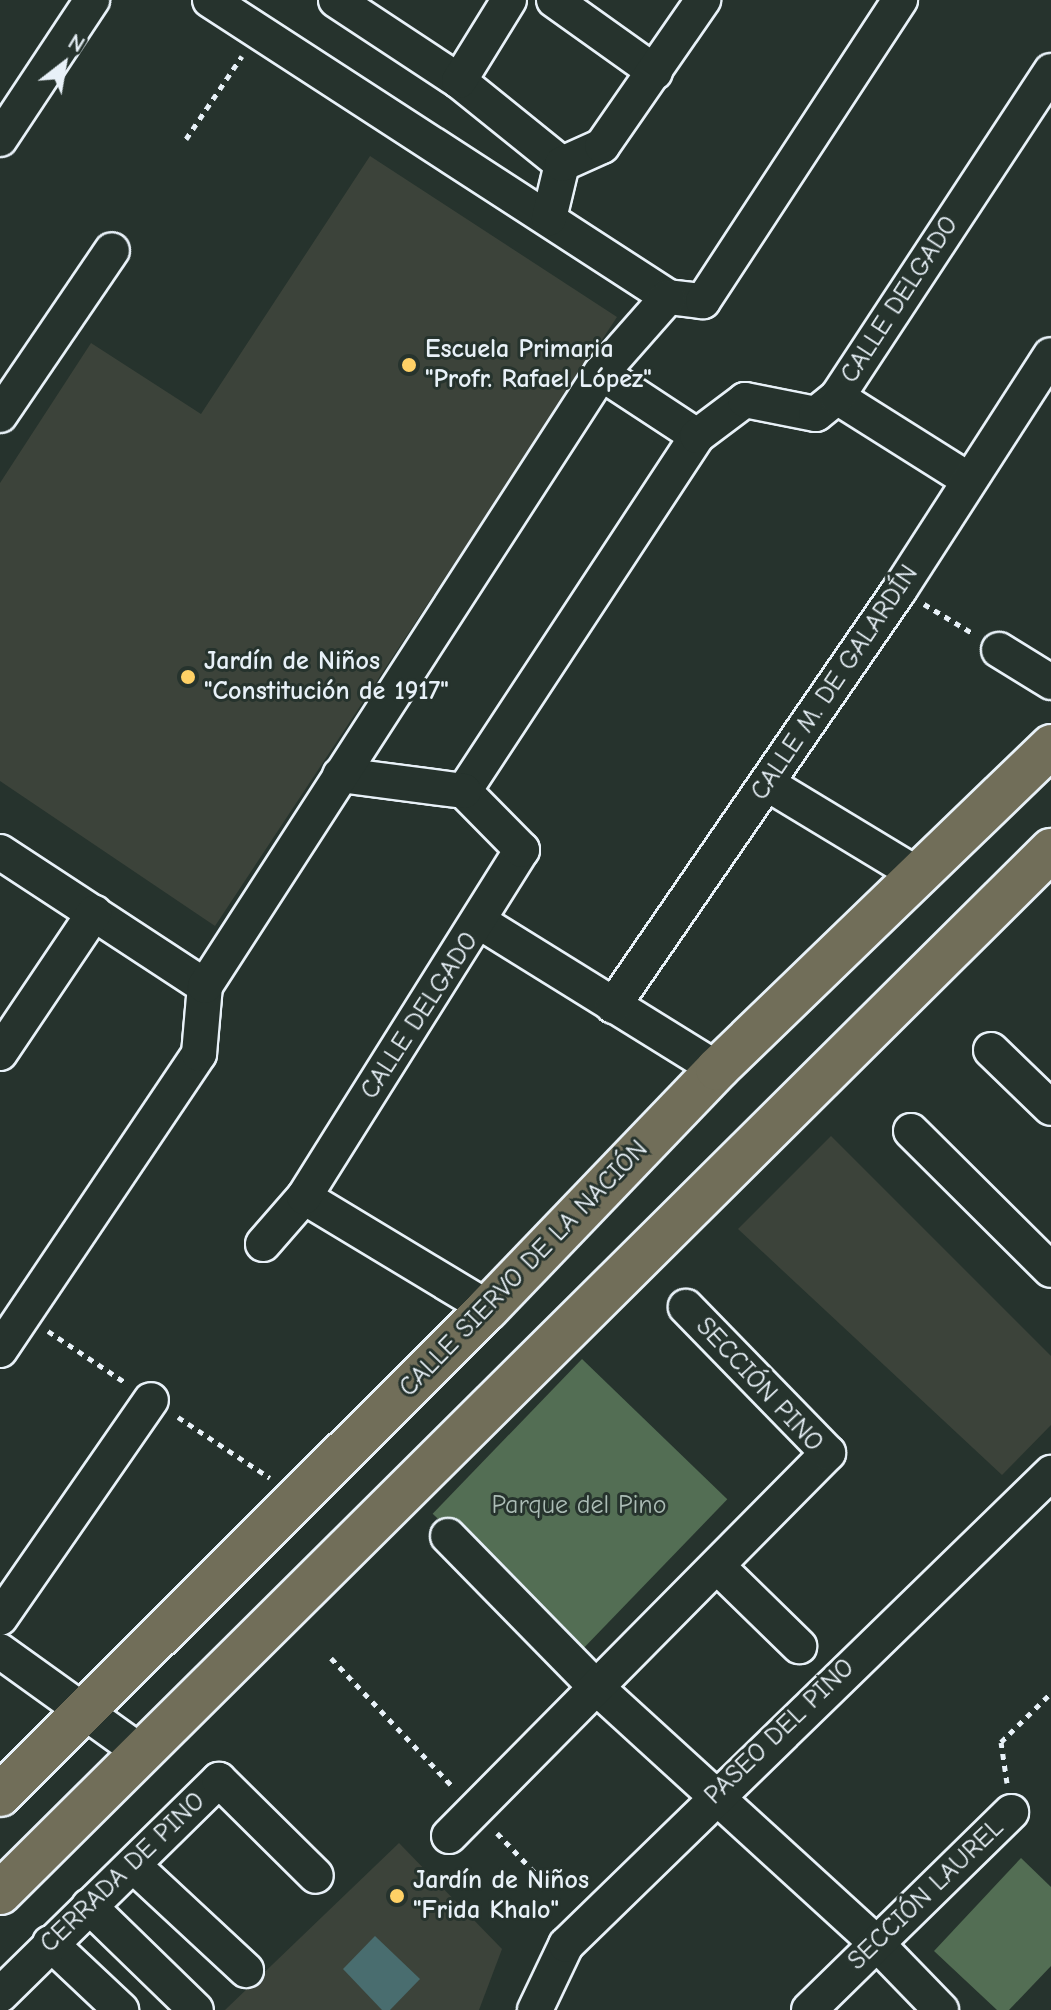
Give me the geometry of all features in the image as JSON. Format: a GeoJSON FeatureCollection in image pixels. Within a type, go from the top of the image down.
{"type":"FeatureCollection","features":[{"type":"Feature","properties":{"kind":"main road","name":"CALLE SIERVO DE LA NACIÓN"},"geometry":{"type":"LineString","coordinates":[[7,1777],[86,1709],[488,1308],[717,1069],[1051,746]]}},
{"type":"Feature","properties":{"kind":"main road"},"geometry":{"type":"LineString","coordinates":[[0,1893],[1051,850]]}},
{"type":"Feature","properties":{"kind":"street"},"geometry":{"type":"LineString","coordinates":[[0,139],[92,0]]}},
{"type":"Feature","properties":{"kind":"street"},"geometry":{"type":"LineString","coordinates":[[210,0],[668,297],[703,301],[900,0]]}},
{"type":"Feature","properties":{"kind":"street"},"geometry":{"type":"LineString","coordinates":[[336,0],[459,81],[562,164]]}},
{"type":"Feature","properties":{"kind":"street"},"geometry":{"type":"LineString","coordinates":[[459,81],[509,0]]}},
{"type":"Feature","properties":{"kind":"street"},"geometry":{"type":"LineString","coordinates":[[554,0],[655,72]]}},
{"type":"Feature","properties":{"kind":"street"},"geometry":{"type":"LineString","coordinates":[[562,164],[602,146],[703,0]]}},
{"type":"Feature","properties":{"kind":"street","name":"CALLE DELGADO"},"geometry":{"type":"LineString","coordinates":[[263,1244],[304,1197],[480,922],[522,850],[464,791],[697,436],[745,400],[816,414],[837,397],[1051,71]]}},
{"type":"Feature","properties":{"kind":"street"},"geometry":{"type":"LineString","coordinates":[[549,218],[562,164]]}},
{"type":"Feature","properties":{"kind":"street"},"geometry":{"type":"LineString","coordinates":[[0,415],[112,250]]}},
{"type":"Feature","properties":{"kind":"street"},"geometry":{"type":"LineString","coordinates":[[0,1350],[199,1054],[205,986],[601,373],[668,297]]}},
{"type":"Feature","properties":{"kind":"street"},"geometry":{"type":"LineString","coordinates":[[601,373],[697,436]]}},
{"type":"Feature","properties":{"kind":"street","name":"CALLE M. DE GALARDÍN"},"geometry":{"type":"LineString","coordinates":[[613,1006],[900,589],[969,480],[1046,375]]}},
{"type":"Feature","properties":{"kind":"street"},"geometry":{"type":"LineString","coordinates":[[837,397],[969,480]]}},
{"type":"Feature","properties":{"kind":"street"},"geometry":{"type":"LineString","coordinates":[[999,650],[1051,682]]}},
{"type":"Feature","properties":{"kind":"street"},"geometry":{"type":"LineString","coordinates":[[340,775],[464,791]]}},
{"type":"Feature","properties":{"kind":"street"},"geometry":{"type":"LineString","coordinates":[[768,784],[920,876]]}},
{"type":"Feature","properties":{"kind":"street"},"geometry":{"type":"LineString","coordinates":[[0,852],[205,986]]}},
{"type":"Feature","properties":{"kind":"street"},"geometry":{"type":"LineString","coordinates":[[0,1053],[94,913]]}},
{"type":"Feature","properties":{"kind":"street"},"geometry":{"type":"LineString","coordinates":[[480,922],[717,1069]]}},
{"type":"Feature","properties":{"kind":"street"},"geometry":{"type":"LineString","coordinates":[[991,1050],[1051,1108]]}},
{"type":"Feature","properties":{"kind":"street"},"geometry":{"type":"LineString","coordinates":[[911,1131],[1051,1270]]}},
{"type":"Feature","properties":{"kind":"street"},"geometry":{"type":"LineString","coordinates":[[304,1197],[488,1308]]}},
{"type":"Feature","properties":{"kind":"street","name":"SECCIÓN PINO"},"geometry":{"type":"LineString","coordinates":[[449,1836],[828,1453],[686,1307]]}},
{"type":"Feature","properties":{"kind":"street"},"geometry":{"type":"LineString","coordinates":[[0,1618],[151,1400]]}},
{"type":"Feature","properties":{"kind":"street","name":"PASEO DEL PINO"},"geometry":{"type":"LineString","coordinates":[[535,2010],[566,1945],[714,1795],[1051,1473]]}},
{"type":"Feature","properties":{"kind":"street"},"geometry":{"type":"LineString","coordinates":[[448,1536],[597,1688],[877,1944],[941,2010]]}},
{"type":"Feature","properties":{"kind":"street"},"geometry":{"type":"LineString","coordinates":[[717,1566],[799,1646]]}},
{"type":"Feature","properties":{"kind":"street"},"geometry":{"type":"LineString","coordinates":[[0,1651],[86,1709],[142,1753]]}},
{"type":"Feature","properties":{"kind":"street","name":"CERRADA DE PINO"},"geometry":{"type":"LineString","coordinates":[[0,1995],[219,1780],[316,1876]]}},
{"type":"Feature","properties":{"kind":"street","name":"SECCIÓN LAUREL"},"geometry":{"type":"LineString","coordinates":[[809,2010],[1011,1812]]}},
{"type":"Feature","properties":{"kind":"street"},"geometry":{"type":"LineString","coordinates":[[134,1866],[246,1970]]}},
{"type":"Feature","properties":{"kind":"street"},"geometry":{"type":"LineString","coordinates":[[89,1906],[196,2010]]}},
{"type":"Feature","properties":{"kind":"street"},"geometry":{"type":"LineString","coordinates":[[50,1943],[121,2010]]}},
{"type":"Feature","properties":{"kind":"path"},"geometry":{"type":"LineString","coordinates":[[186,139],[258,32]]}},
{"type":"Feature","properties":{"kind":"path"},"geometry":{"type":"LineString","coordinates":[[900,589],[999,650]]}},
{"type":"Feature","properties":{"kind":"path"},"geometry":{"type":"LineString","coordinates":[[331,1658],[542,1880]]}},
{"type":"Feature","properties":{"kind":"path","name":"SECCIÓN LAUREL"},"geometry":{"type":"LineString","coordinates":[[1011,1812],[1001,1742],[1051,1693]]}},
{"type":"Feature","properties":{"kind":"shaded area","name":"Jardín de Niños \"Constitución de 1917\""},"geometry":{"type":"Polygon","coordinates":[[[370,156],[617,317],[215,926],[0,781],[0,483],[91,343],[201,414],[370,156]]]}},
{"type":"Feature","properties":{"kind":"shaded area"},"geometry":{"type":"Polygon","coordinates":[[[831,1136],[1051,1356],[1051,1425],[1002,1475],[738,1229],[831,1136]]]}},
{"type":"Feature","properties":{"kind":"shaded area","name":"Jardín de Niños \"Frida Khalo\""},"geometry":{"type":"Polygon","coordinates":[[[399,1843],[502,1949],[479,2010],[225,2010],[399,1843]]]}},
{"type":"Feature","properties":{"kind":"green space","name":"Parque del Pino"},"geometry":{"type":"Polygon","coordinates":[[[582,1359],[727,1499],[578,1654],[433,1514],[582,1359]]]}},
{"type":"Feature","properties":{"kind":"green space"},"geometry":{"type":"Polygon","coordinates":[[[1021,1858],[1051,1887],[1051,1966],[1009,2010],[997,2010],[934,1951],[1021,1858]]]}},
{"type":"Feature","properties":{"kind":"water"},"geometry":{"type":"Polygon","coordinates":[[[375,1936],[420,1979],[390,2010],[382,2010],[343,1969],[375,1936]]]}},
{"type":"Feature","properties":{"kind":"place","name":"Escuela Primaria \"Profr. Rafael López\""},"geometry":{"type":"Point","coordinates":[409,365]}},
{"type":"Feature","properties":{"kind":"place","name":"Jardín de Niños \"Constitución de 1917\""},"geometry":{"type":"Point","coordinates":[188,677]}},
{"type":"Feature","properties":{"kind":"place","name":"Jardín de Niños \"Frida Khalo\""},"geometry":{"type":"Point","coordinates":[397,1896]}}]}
